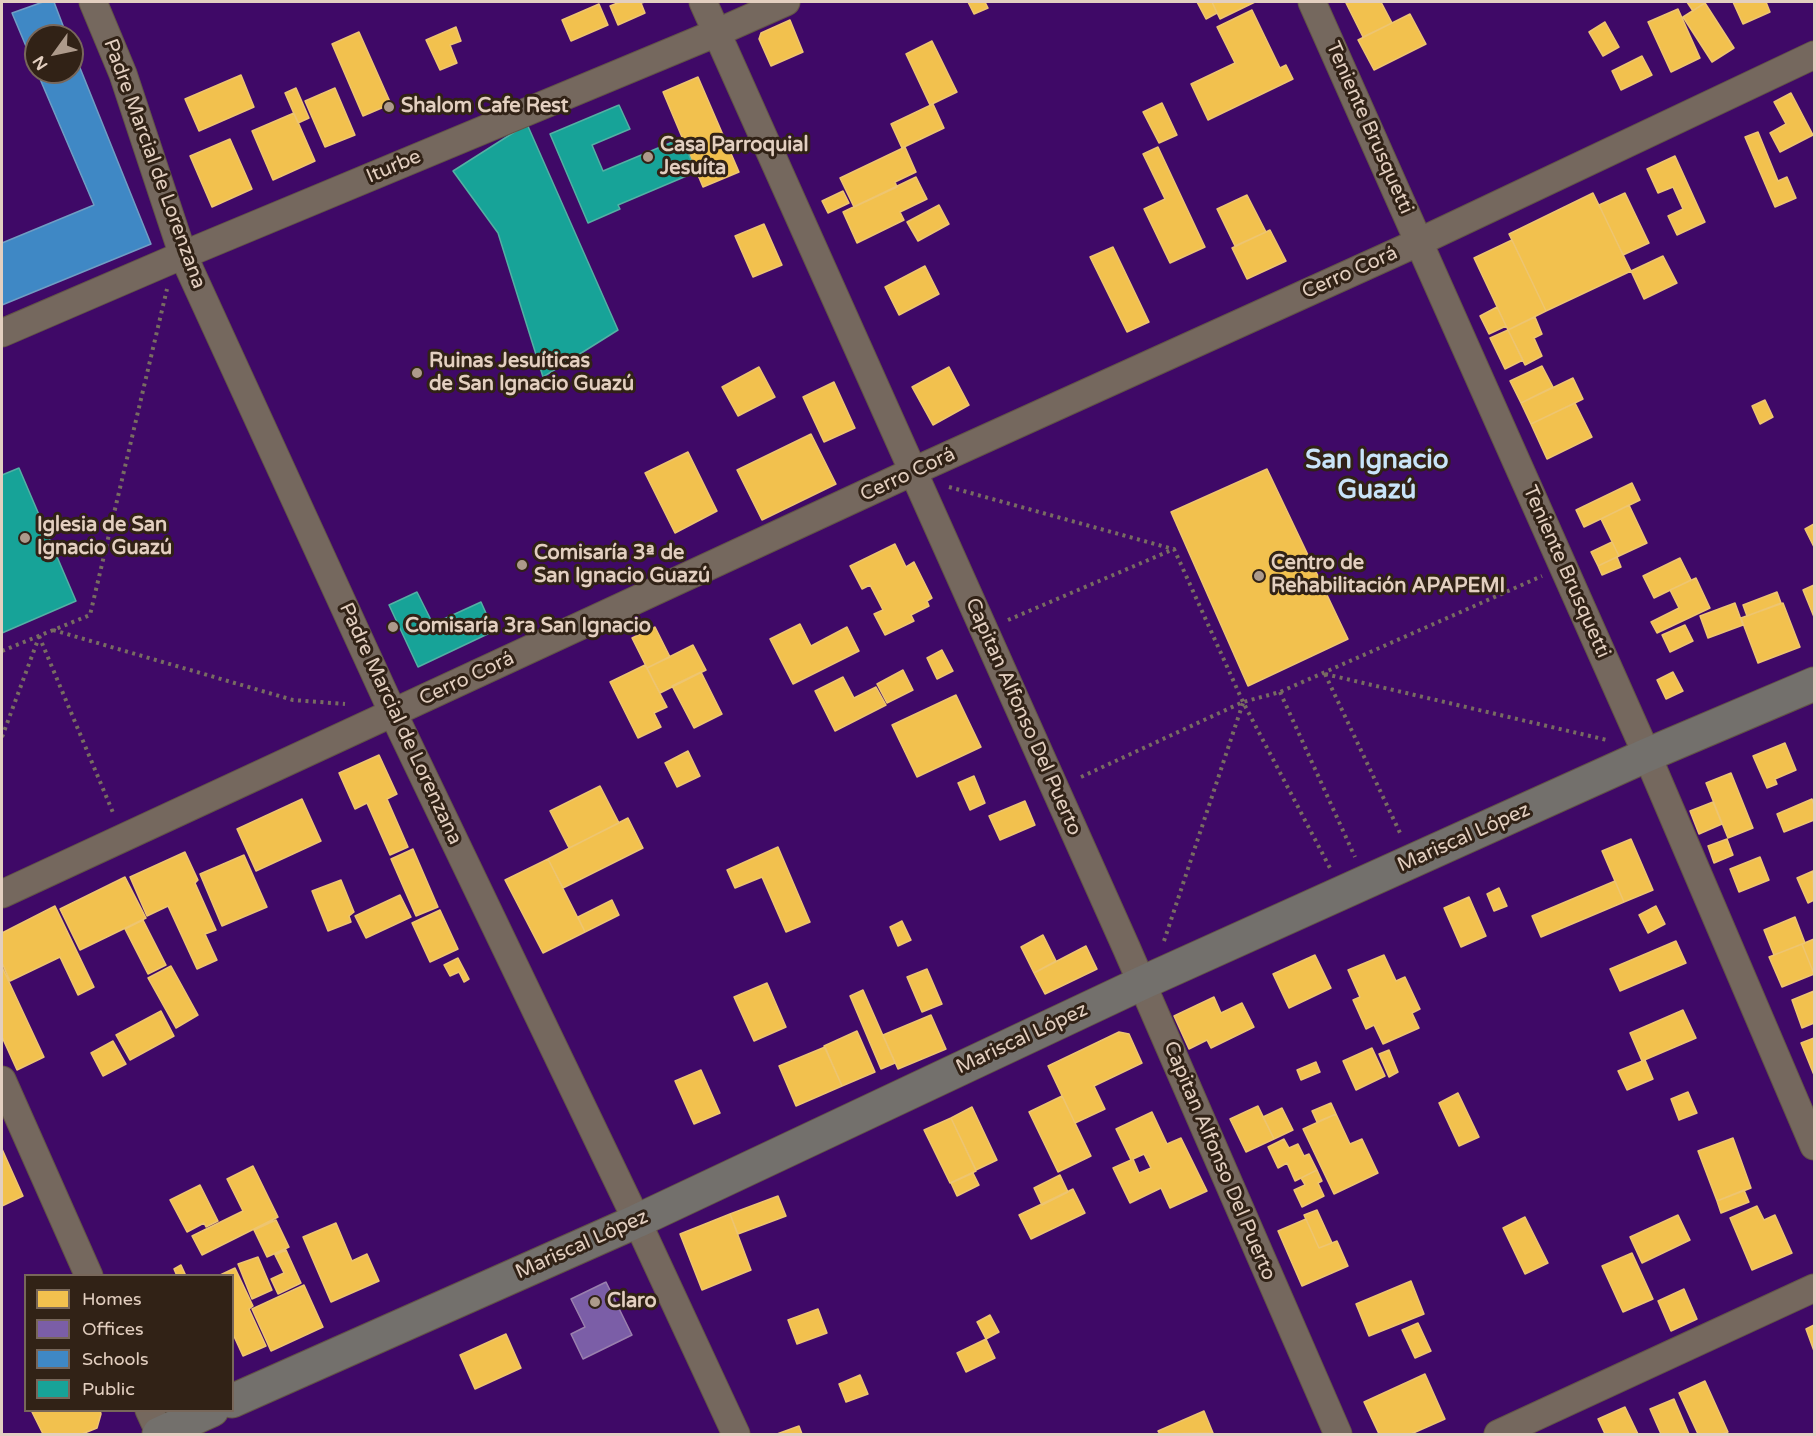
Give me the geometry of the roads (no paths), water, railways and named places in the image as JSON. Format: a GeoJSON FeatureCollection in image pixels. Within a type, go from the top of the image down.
{"type":"FeatureCollection","features":[{"type":"Feature","properties":{"kind":"main road","name":"Mariscal López"},"geometry":{"type":"LineString","coordinates":[[234,1400],[637,1221],[1142,983],[1647,755],[1815,684]]}},
{"type":"Feature","properties":{"kind":"main road"},"geometry":{"type":"LineString","coordinates":[[160,1434],[208,1412]]}},
{"type":"Feature","properties":{"kind":"street","name":"Padre Marcial de Lorenzana"},"geometry":{"type":"LineString","coordinates":[[93,2],[123,74],[183,255],[393,713],[637,1221],[736,1434]]}},
{"type":"Feature","properties":{"kind":"street","name":"Capitan Alfonso Del Puerto"},"geometry":{"type":"LineString","coordinates":[[703,2],[1142,983],[1338,1434]]}},
{"type":"Feature","properties":{"kind":"street","name":"Iturbe"},"geometry":{"type":"LineString","coordinates":[[2,333],[786,2]]}},
{"type":"Feature","properties":{"kind":"street","name":"Teniente Brusquetti"},"geometry":{"type":"LineString","coordinates":[[1312,2],[1647,755],[1815,1146]]}},
{"type":"Feature","properties":{"kind":"street","name":"Cerro Corá"},"geometry":{"type":"LineString","coordinates":[[2,894],[914,471],[1419,242],[1815,55]]}},
{"type":"Feature","properties":{"kind":"street"},"geometry":{"type":"LineString","coordinates":[[2,1080],[89,1274]]}},
{"type":"Feature","properties":{"kind":"street"},"geometry":{"type":"LineString","coordinates":[[1498,1434],[1815,1288]]}},
{"type":"Feature","properties":{"kind":"street"},"geometry":{"type":"LineString","coordinates":[[150,1412],[160,1434]]}},
{"type":"Feature","properties":{"kind":"place","name":"Shalom Cafe Rest"},"geometry":{"type":"Point","coordinates":[389,107]}},
{"type":"Feature","properties":{"kind":"place","name":"Casa Parroquial Jesuíta"},"geometry":{"type":"Point","coordinates":[648,157]}},
{"type":"Feature","properties":{"kind":"place","name":"Ruinas Jesuíticas de San Ignacio Guazú"},"geometry":{"type":"Point","coordinates":[417,373]}},
{"type":"Feature","properties":{"kind":"place","name":"Iglesia de San Ignacio Guazú"},"geometry":{"type":"Point","coordinates":[25,538]}},
{"type":"Feature","properties":{"kind":"place","name":"Comisaría 3ª de San Ignacio Guazú"},"geometry":{"type":"Point","coordinates":[522,565]}},
{"type":"Feature","properties":{"kind":"place","name":"Centro de Rehabilitación APAPEMI"},"geometry":{"type":"Point","coordinates":[1259,576]}},
{"type":"Feature","properties":{"kind":"place","name":"Comisaría 3ra San Ignacio"},"geometry":{"type":"Point","coordinates":[393,627]}},
{"type":"Feature","properties":{"kind":"place","name":"Claro"},"geometry":{"type":"Point","coordinates":[595,1302]}},
{"type":"Feature","properties":{"kind":"district","name":"San Ignacio Guazú"},"geometry":{"type":"Point","coordinates":[1377,476]}}]}
